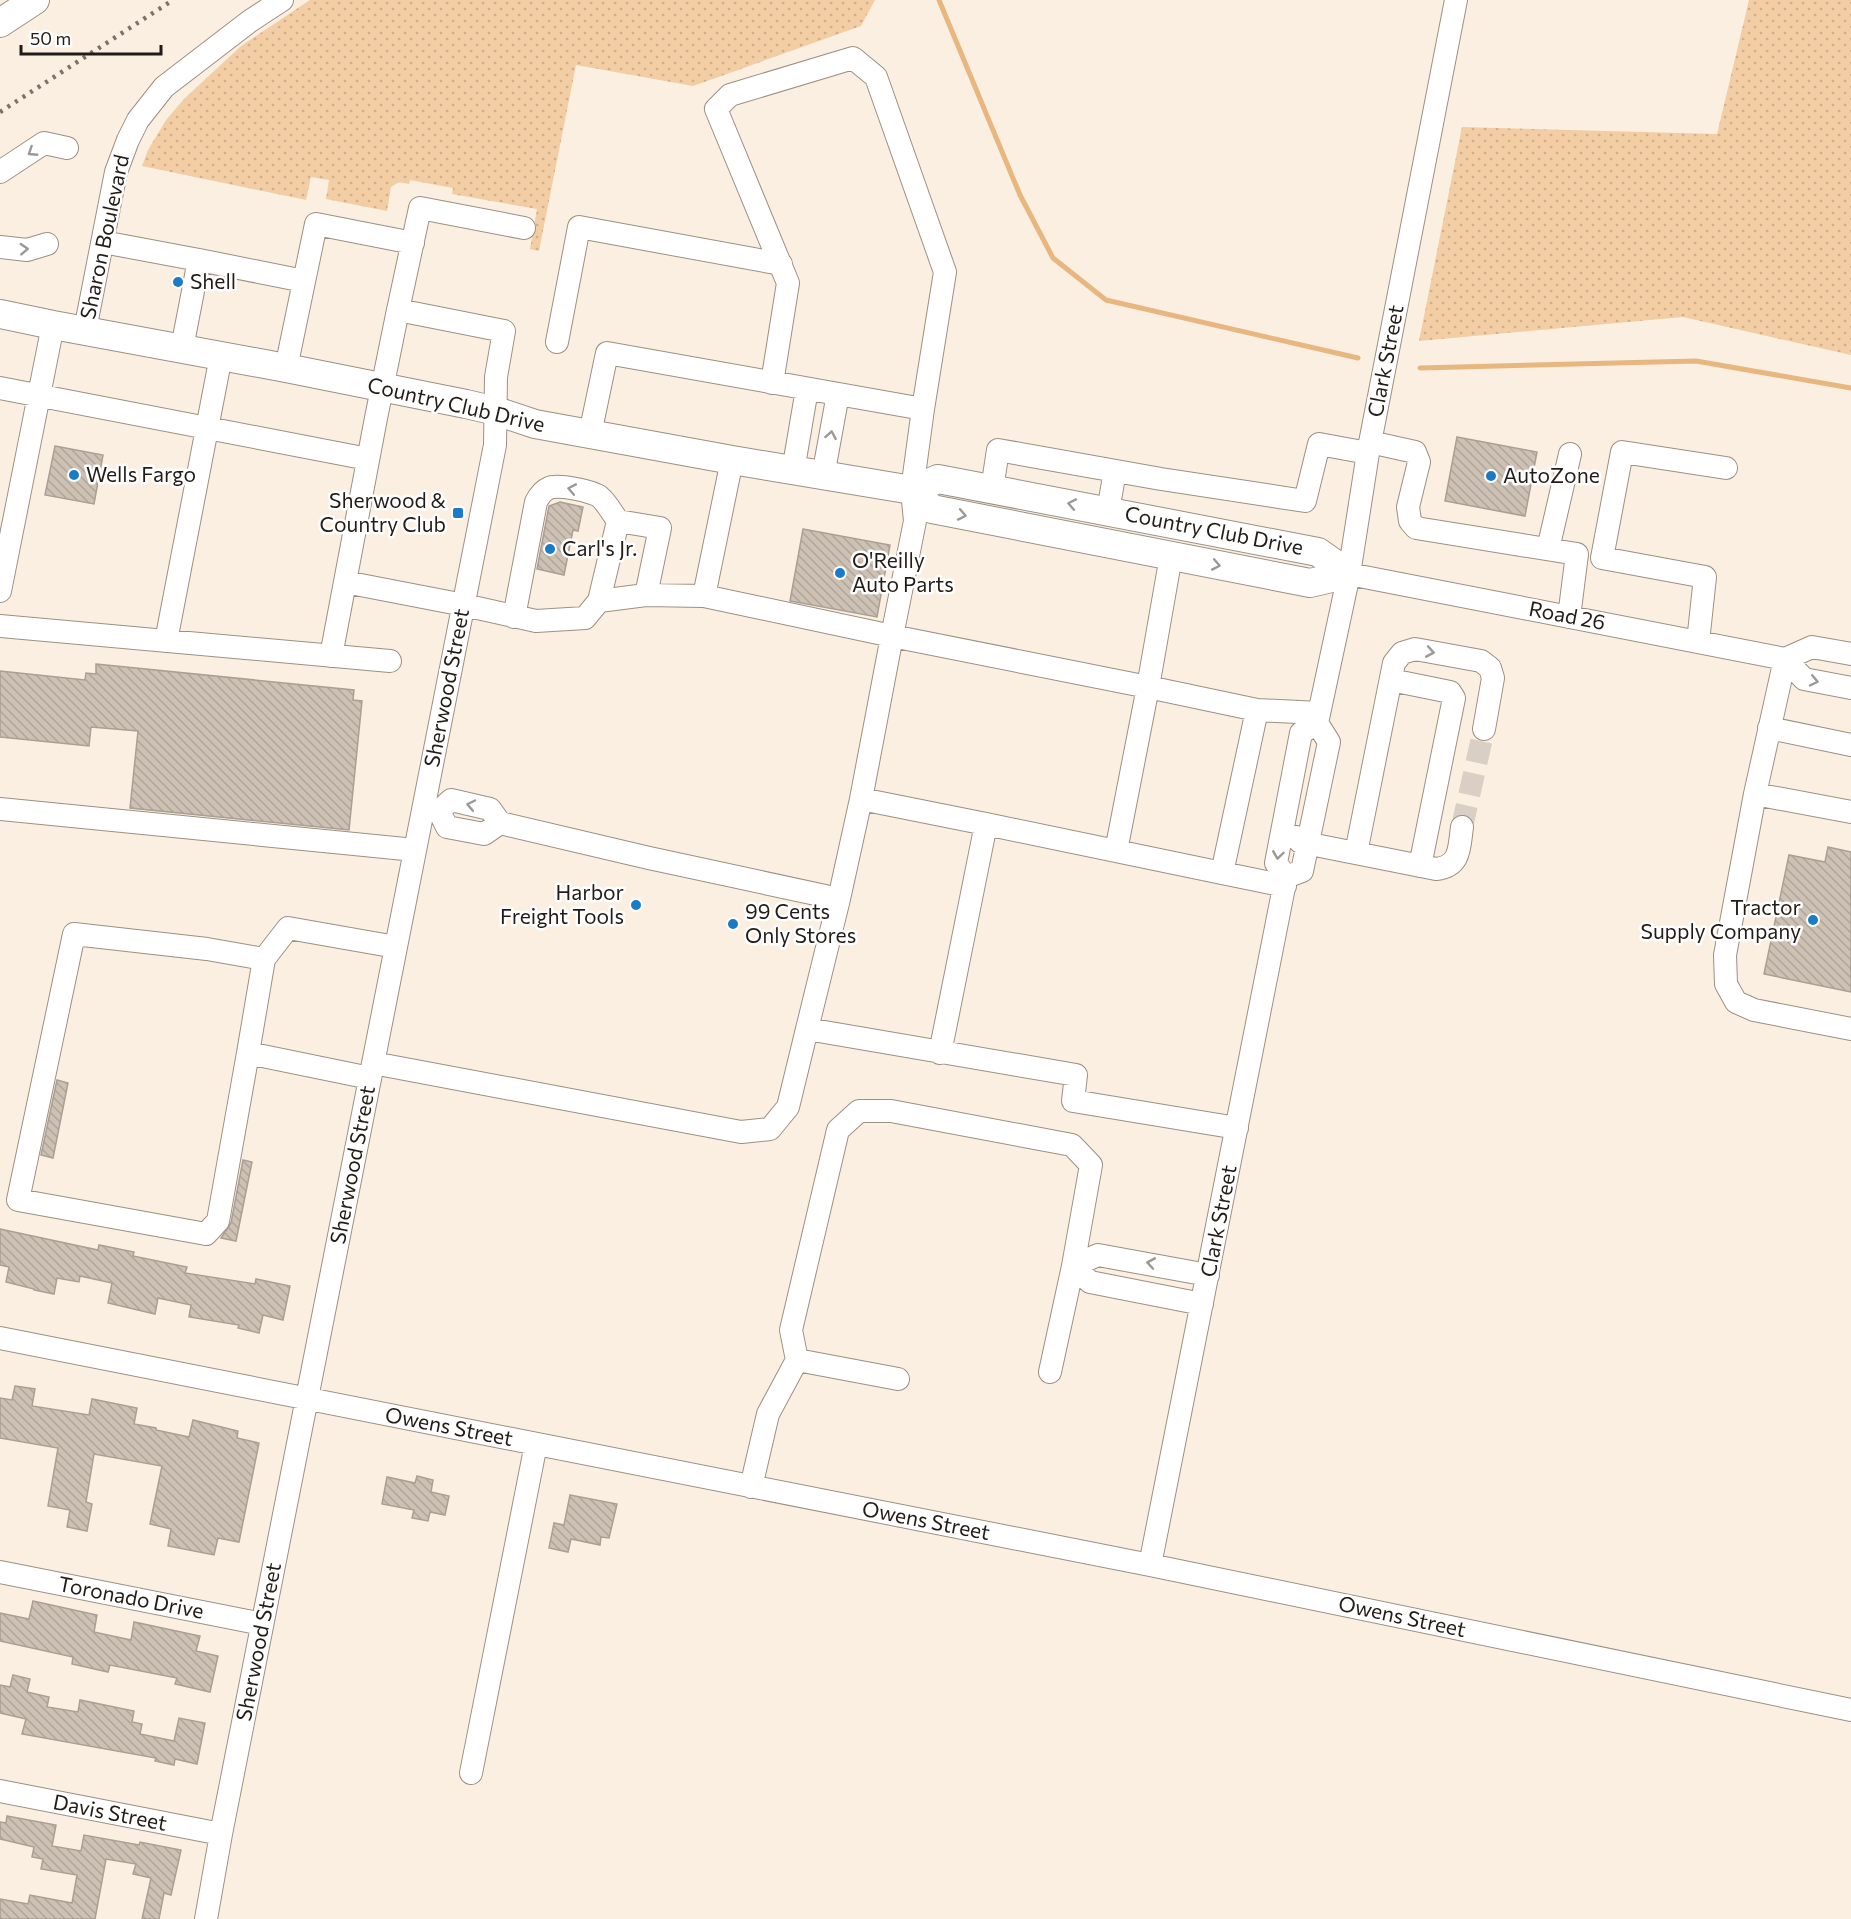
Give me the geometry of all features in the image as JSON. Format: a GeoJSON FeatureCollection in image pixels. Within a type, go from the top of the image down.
{"type":"FeatureCollection","features":[{"type":"Feature","properties":{"kind":"main road"},"geometry":{"type":"LineString","coordinates":[[0,23],[35,0]]}},
{"type":"Feature","properties":{"kind":"main road","name":"Country Club Drive"},"geometry":{"type":"LineString","coordinates":[[0,314],[53,326],[85,330],[382,387],[496,411],[535,424],[793,471],[912,490],[938,479],[1108,511],[1318,552],[1349,574]]}},
{"type":"Feature","properties":{"kind":"main road","name":"Country Club Drive"},"geometry":{"type":"LineString","coordinates":[[912,490],[932,509],[1310,583],[1349,574]]}},
{"type":"Feature","properties":{"kind":"street","name":"Sharon Boulevard"},"geometry":{"type":"LineString","coordinates":[[85,330],[120,158],[138,120],[164,87],[250,21],[282,0]]}},
{"type":"Feature","properties":{"kind":"street","name":"Clark Street"},"geometry":{"type":"LineString","coordinates":[[1150,1565],[1286,882],[1276,863],[1301,733],[1318,718],[1349,574],[1369,448],[1456,0]]}},
{"type":"Feature","properties":{"kind":"street"},"geometry":{"type":"LineString","coordinates":[[248,1053],[372,1070],[741,1132],[770,1129],[788,1107],[861,799],[915,521],[912,490],[945,272],[876,77],[853,58],[730,95],[716,110],[788,283],[772,383]]}},
{"type":"Feature","properties":{"kind":"street"},"geometry":{"type":"LineString","coordinates":[[0,172],[44,143],[67,148]]}},
{"type":"Feature","properties":{"kind":"street"},"geometry":{"type":"LineString","coordinates":[[331,656],[382,387],[420,208],[524,228]]}},
{"type":"Feature","properties":{"kind":"street"},"geometry":{"type":"LineString","coordinates":[[286,368],[316,224],[413,243]]}},
{"type":"Feature","properties":{"kind":"street"},"geometry":{"type":"LineString","coordinates":[[558,342],[579,227],[781,264]]}},
{"type":"Feature","properties":{"kind":"street"},"geometry":{"type":"LineString","coordinates":[[103,242],[304,281]]}},
{"type":"Feature","properties":{"kind":"street"},"geometry":{"type":"LineString","coordinates":[[0,246],[27,250],[47,244]]}},
{"type":"Feature","properties":{"kind":"street"},"geometry":{"type":"LineString","coordinates":[[182,348],[199,260]]}},
{"type":"Feature","properties":{"kind":"street","name":"Sherwood Street"},"geometry":{"type":"LineString","coordinates":[[206,1919],[415,850],[431,810],[464,605],[495,445],[496,377],[504,331],[398,310]]}},
{"type":"Feature","properties":{"kind":"street"},"geometry":{"type":"LineString","coordinates":[[0,591],[53,326]]}},
{"type":"Feature","properties":{"kind":"street"},"geometry":{"type":"LineString","coordinates":[[590,434],[607,353],[923,409]]}},
{"type":"Feature","properties":{"kind":"street"},"geometry":{"type":"LineString","coordinates":[[166,641],[220,356]]}},
{"type":"Feature","properties":{"kind":"street"},"geometry":{"type":"LineString","coordinates":[[0,388],[368,459]]}},
{"type":"Feature","properties":{"kind":"street"},"geometry":{"type":"LineString","coordinates":[[793,471],[807,389]]}},
{"type":"Feature","properties":{"kind":"street"},"geometry":{"type":"LineString","coordinates":[[823,476],[838,394]]}},
{"type":"Feature","properties":{"kind":"street"},"geometry":{"type":"LineString","coordinates":[[992,489],[998,450],[1305,501],[1319,444],[1415,452],[1419,462],[1408,507],[1410,521],[1416,528],[1705,577],[1698,642]]}},
{"type":"Feature","properties":{"kind":"street"},"geometry":{"type":"LineString","coordinates":[[1602,558],[1622,452],[1726,468]]}},
{"type":"Feature","properties":{"kind":"street"},"geometry":{"type":"LineString","coordinates":[[1548,549],[1570,454]]}},
{"type":"Feature","properties":{"kind":"street"},"geometry":{"type":"LineString","coordinates":[[704,596],[732,460]]}},
{"type":"Feature","properties":{"kind":"street"},"geometry":{"type":"LineString","coordinates":[[1108,511],[1115,471]]}},
{"type":"Feature","properties":{"kind":"street"},"geometry":{"type":"LineString","coordinates":[[514,617],[536,502],[547,489],[555,486],[593,493],[600,497],[618,520],[660,528],[646,595]]}},
{"type":"Feature","properties":{"kind":"street"},"geometry":{"type":"LineString","coordinates":[[345,582],[536,621],[585,618],[599,600],[618,520]]}},
{"type":"Feature","properties":{"kind":"street"},"geometry":{"type":"LineString","coordinates":[[1569,616],[1577,554]]}},
{"type":"Feature","properties":{"kind":"street"},"geometry":{"type":"LineString","coordinates":[[1116,851],[1171,556]]}},
{"type":"Feature","properties":{"kind":"street","name":"Road 26"},"geometry":{"type":"LineString","coordinates":[[1349,574],[1785,658]]}},
{"type":"Feature","properties":{"kind":"street"},"geometry":{"type":"LineString","coordinates":[[599,600],[646,595],[704,596],[1257,710],[1318,718],[1329,742],[1302,871],[1286,882],[1222,873],[861,799]]}},
{"type":"Feature","properties":{"kind":"street"},"geometry":{"type":"LineString","coordinates":[[0,626],[390,662]]}},
{"type":"Feature","properties":{"kind":"street"},"geometry":{"type":"LineString","coordinates":[[1785,658],[1812,647],[1851,654]]}},
{"type":"Feature","properties":{"kind":"street"},"geometry":{"type":"LineString","coordinates":[[1356,853],[1390,680],[1394,663],[1402,653],[1415,649],[1481,661],[1490,668],[1493,678],[1484,729]]}},
{"type":"Feature","properties":{"kind":"street"},"geometry":{"type":"LineString","coordinates":[[1785,658],[1804,679],[1851,688]]}},
{"type":"Feature","properties":{"kind":"street"},"geometry":{"type":"LineString","coordinates":[[1785,658],[1755,794],[1725,955],[1726,984],[1736,1002],[1754,1010],[1851,1029]]}},
{"type":"Feature","properties":{"kind":"street"},"geometry":{"type":"LineString","coordinates":[[1390,680],[1450,692],[1454,698],[1420,866]]}},
{"type":"Feature","properties":{"kind":"street"},"geometry":{"type":"LineString","coordinates":[[1222,873],[1257,710]]}},
{"type":"Feature","properties":{"kind":"street"},"geometry":{"type":"LineString","coordinates":[[1769,728],[1851,745]]}},
{"type":"Feature","properties":{"kind":"street"},"geometry":{"type":"LineString","coordinates":[[1298,751],[1305,756],[1308,766],[1296,826],[1296,837],[1300,842],[1436,869],[1446,868],[1457,858],[1462,827]]}},
{"type":"Feature","properties":{"kind":"street"},"geometry":{"type":"LineString","coordinates":[[1755,794],[1851,812]]}},
{"type":"Feature","properties":{"kind":"street"},"geometry":{"type":"LineString","coordinates":[[431,810],[451,800],[490,808],[500,824],[839,899]]}},
{"type":"Feature","properties":{"kind":"street"},"geometry":{"type":"LineString","coordinates":[[0,809],[415,850]]}},
{"type":"Feature","properties":{"kind":"street"},"geometry":{"type":"LineString","coordinates":[[940,1053],[986,824]]}},
{"type":"Feature","properties":{"kind":"street"},"geometry":{"type":"LineString","coordinates":[[264,959],[207,949],[74,934],[18,1200],[206,1234],[218,1221],[264,959],[288,928],[396,947]]}},
{"type":"Feature","properties":{"kind":"street"},"geometry":{"type":"LineString","coordinates":[[807,1029],[1076,1075],[1073,1101],[1237,1128]]}},
{"type":"Feature","properties":{"kind":"street"},"geometry":{"type":"LineString","coordinates":[[751,1487],[768,1414],[797,1360],[792,1330],[838,1130],[859,1111],[891,1111],[1072,1145],[1091,1165],[1073,1266],[1050,1372]]}},
{"type":"Feature","properties":{"kind":"street"},"geometry":{"type":"LineString","coordinates":[[1073,1266],[1098,1255],[1208,1275]]}},
{"type":"Feature","properties":{"kind":"street"},"geometry":{"type":"LineString","coordinates":[[1073,1266],[1090,1282],[1202,1304]]}},
{"type":"Feature","properties":{"kind":"street","name":"Owens Street"},"geometry":{"type":"LineString","coordinates":[[0,1338],[1150,1565],[1851,1710]]}},
{"type":"Feature","properties":{"kind":"street"},"geometry":{"type":"LineString","coordinates":[[797,1360],[898,1379]]}},
{"type":"Feature","properties":{"kind":"street"},"geometry":{"type":"LineString","coordinates":[[471,1773],[536,1444]]}},
{"type":"Feature","properties":{"kind":"street","name":"Toronado Drive"},"geometry":{"type":"LineString","coordinates":[[0,1572],[262,1624]]}},
{"type":"Feature","properties":{"kind":"street","name":"Davis Street"},"geometry":{"type":"LineString","coordinates":[[0,1791],[221,1834]]}},
{"type":"Feature","properties":{"kind":"shaded area"},"geometry":{"type":"Polygon","coordinates":[[[310,0],[875,0],[861,26],[693,86],[576,65],[539,251],[530,249],[537,209],[452,194],[453,188],[410,180],[409,184],[399,182],[391,187],[387,211],[326,199],[329,180],[311,177],[306,200],[142,166],[148,150],[166,120],[184,99],[241,46],[310,0]]]}},
{"type":"Feature","properties":{"kind":"shaded area"},"geometry":{"type":"Polygon","coordinates":[[[1749,0],[1851,0],[1851,355],[1683,317],[1419,341],[1462,127],[1717,134],[1749,0]]]}},
{"type":"Feature","properties":{"kind":"building","name":"AutoZone"},"geometry":{"type":"Polygon","coordinates":[[[1457,437],[1537,452],[1525,516],[1445,501],[1457,437]]]}},
{"type":"Feature","properties":{"kind":"building","name":"Wells Fargo"},"geometry":{"type":"Polygon","coordinates":[[[55,446],[103,455],[94,504],[45,495],[55,446]]]}},
{"type":"Feature","properties":{"kind":"building","name":"Carl's Jr."},"geometry":{"type":"Polygon","coordinates":[[[560,502],[583,507],[578,531],[573,530],[564,575],[537,569],[549,506],[560,502]]]}},
{"type":"Feature","properties":{"kind":"building","name":"O'Reilly Auto Parts"},"geometry":{"type":"Polygon","coordinates":[[[803,529],[890,545],[877,617],[790,601],[803,529]]]}},
{"type":"Feature","properties":{"kind":"building"},"geometry":{"type":"Polygon","coordinates":[[[96,664],[354,690],[353,700],[362,701],[349,830],[130,808],[138,731],[91,727],[89,746],[0,737],[0,671],[85,680],[86,673],[96,674],[96,664]]]}},
{"type":"Feature","properties":{"kind":"building","name":"Tractor Supply Company"},"geometry":{"type":"Polygon","coordinates":[[[1828,847],[1851,852],[1851,992],[1764,974],[1789,855],[1825,862],[1828,847]]]}},
{"type":"Feature","properties":{"kind":"building"},"geometry":{"type":"Polygon","coordinates":[[[57,1080],[68,1083],[53,1158],[41,1155],[57,1080]]]}},
{"type":"Feature","properties":{"kind":"building"},"geometry":{"type":"Polygon","coordinates":[[[243,1160],[252,1162],[236,1241],[221,1238],[231,1223],[243,1160]]]}},
{"type":"Feature","properties":{"kind":"building"},"geometry":{"type":"Polygon","coordinates":[[[0,1229],[98,1250],[99,1245],[134,1252],[133,1256],[187,1267],[185,1273],[255,1284],[256,1279],[290,1286],[283,1320],[263,1315],[259,1333],[238,1328],[239,1325],[189,1317],[191,1305],[158,1298],[155,1314],[108,1303],[112,1283],[80,1276],[79,1282],[57,1278],[54,1294],[6,1282],[9,1267],[0,1265],[0,1229]]]}},
{"type":"Feature","properties":{"kind":"building"},"geometry":{"type":"Polygon","coordinates":[[[15,1386],[35,1389],[32,1406],[89,1415],[92,1399],[137,1408],[134,1424],[156,1428],[156,1430],[189,1437],[193,1420],[238,1431],[237,1438],[259,1443],[239,1542],[218,1538],[214,1555],[168,1546],[171,1529],[150,1524],[162,1466],[94,1454],[86,1502],[92,1504],[87,1531],[67,1527],[70,1510],[48,1506],[58,1448],[0,1438],[0,1398],[12,1400],[15,1386]]]}},
{"type":"Feature","properties":{"kind":"building"},"geometry":{"type":"Polygon","coordinates":[[[417,1476],[433,1480],[431,1492],[449,1496],[445,1515],[430,1512],[428,1521],[412,1518],[414,1510],[382,1504],[387,1477],[415,1483],[417,1476]]]}},
{"type":"Feature","properties":{"kind":"building"},"geometry":{"type":"Polygon","coordinates":[[[570,1495],[617,1504],[609,1538],[601,1537],[600,1545],[571,1539],[568,1552],[549,1548],[554,1523],[564,1525],[570,1495]]]}},
{"type":"Feature","properties":{"kind":"building"},"geometry":{"type":"Polygon","coordinates":[[[33,1601],[97,1615],[94,1632],[131,1640],[134,1622],[200,1636],[196,1651],[218,1656],[210,1692],[175,1684],[177,1678],[110,1665],[108,1672],[72,1664],[73,1657],[0,1641],[0,1613],[29,1619],[33,1601]]]}},
{"type":"Feature","properties":{"kind":"building"},"geometry":{"type":"Polygon","coordinates":[[[13,1675],[30,1679],[27,1692],[49,1697],[47,1707],[78,1712],[80,1700],[134,1711],[132,1722],[142,1724],[140,1734],[174,1741],[179,1718],[205,1723],[197,1764],[175,1759],[174,1765],[155,1761],[156,1758],[22,1734],[26,1719],[0,1713],[0,1685],[10,1687],[13,1675]]]}},
{"type":"Feature","properties":{"kind":"building"},"geometry":{"type":"Polygon","coordinates":[[[7,1816],[56,1825],[52,1846],[81,1851],[84,1835],[181,1850],[171,1895],[164,1893],[159,1919],[142,1919],[151,1878],[133,1874],[136,1864],[106,1859],[95,1919],[0,1919],[0,1899],[28,1904],[30,1895],[72,1903],[77,1875],[41,1869],[43,1859],[32,1857],[34,1847],[0,1839],[0,1822],[6,1823],[7,1816]]]}},
{"type":"Feature","properties":{"kind":"waterway"},"geometry":{"type":"LineString","coordinates":[[939,0],[1020,195],[1053,258],[1106,300],[1358,358]]}},
{"type":"Feature","properties":{"kind":"waterway"},"geometry":{"type":"LineString","coordinates":[[1420,368],[1696,361],[1851,388]]}},
{"type":"Feature","properties":{"kind":"tunnel"},"geometry":{"type":"LineString","coordinates":[[1462,827],[1484,729]]}},
{"type":"Feature","properties":{"kind":"railway"},"geometry":{"type":"LineString","coordinates":[[0,112],[173,0]]}},
{"type":"Feature","properties":{"kind":"place","name":"Shell"},"geometry":{"type":"Point","coordinates":[178,282]}},
{"type":"Feature","properties":{"kind":"place","name":"Wells Fargo"},"geometry":{"type":"Point","coordinates":[74,475]}},
{"type":"Feature","properties":{"kind":"place","name":"AutoZone"},"geometry":{"type":"Point","coordinates":[1491,476]}},
{"type":"Feature","properties":{"kind":"place","name":"Sherwood & Country Club"},"geometry":{"type":"Point","coordinates":[458,513]}},
{"type":"Feature","properties":{"kind":"place","name":"Carl's Jr."},"geometry":{"type":"Point","coordinates":[550,549]}},
{"type":"Feature","properties":{"kind":"place","name":"O'Reilly Auto Parts"},"geometry":{"type":"Point","coordinates":[840,573]}},
{"type":"Feature","properties":{"kind":"place","name":"Harbor Freight Tools"},"geometry":{"type":"Point","coordinates":[636,905]}},
{"type":"Feature","properties":{"kind":"place","name":"Tractor Supply Company"},"geometry":{"type":"Point","coordinates":[1813,920]}},
{"type":"Feature","properties":{"kind":"place","name":"99 Cents Only Stores"},"geometry":{"type":"Point","coordinates":[733,924]}}]}
